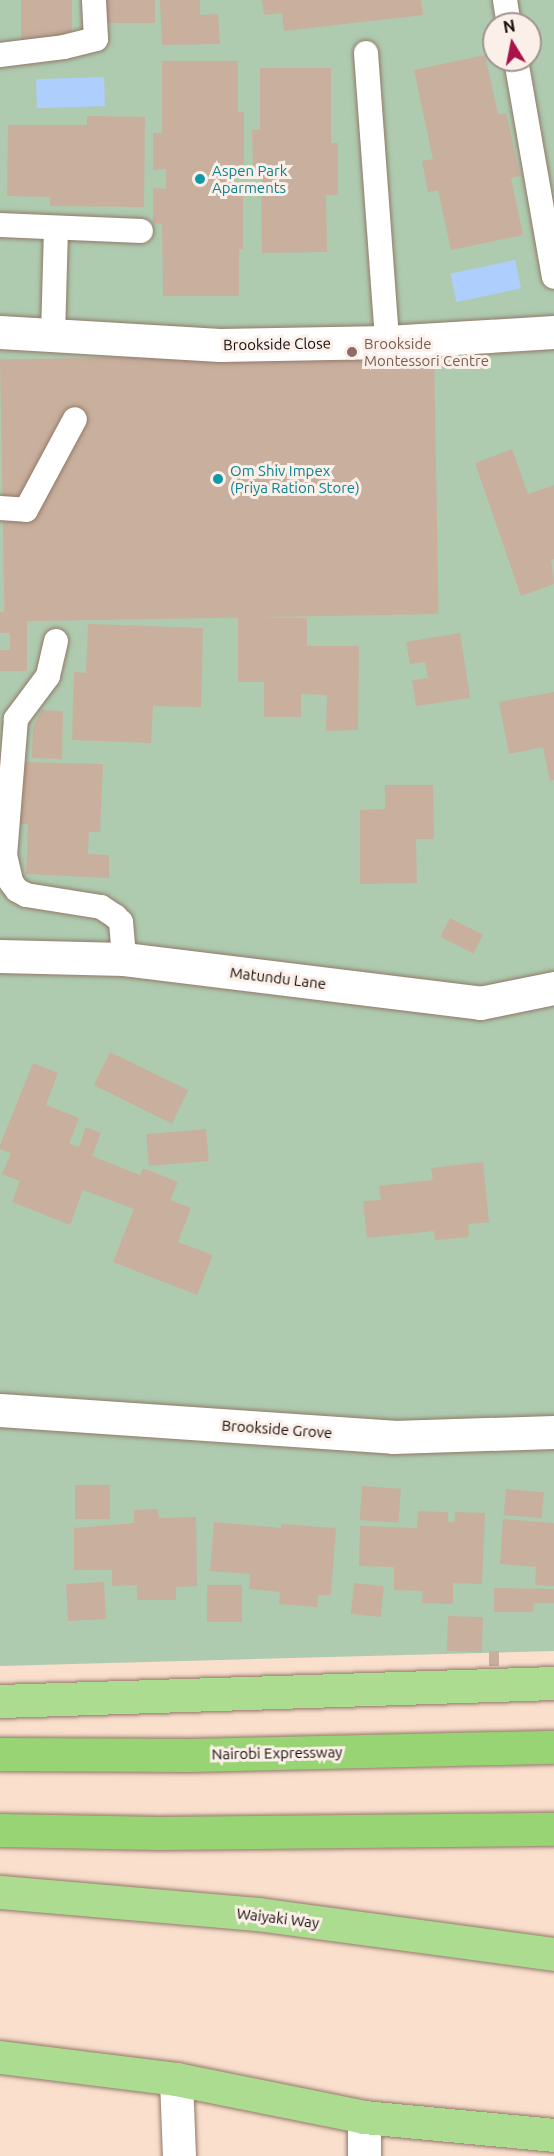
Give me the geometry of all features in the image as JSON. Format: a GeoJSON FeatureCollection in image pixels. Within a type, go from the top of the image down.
{"type":"FeatureCollection","features":[{"type":"Feature","properties":{"kind":"highway"},"geometry":{"type":"LineString","coordinates":[[0,1701],[554,1683]]}},
{"type":"Feature","properties":{"kind":"highway","name":"Nairobi Expressway"},"geometry":{"type":"LineString","coordinates":[[0,1754],[191,1755],[554,1747]]}},
{"type":"Feature","properties":{"kind":"highway"},"geometry":{"type":"LineString","coordinates":[[0,1830],[159,1833],[554,1829]]}},
{"type":"Feature","properties":{"kind":"highway","name":"Waiyaki Way"},"geometry":{"type":"LineString","coordinates":[[0,1892],[258,1914],[554,1954]]}},
{"type":"Feature","properties":{"kind":"highway"},"geometry":{"type":"LineString","coordinates":[[0,2058],[176,2079],[364,2117],[554,2135]]}},
{"type":"Feature","properties":{"kind":"street","name":"Brookside Close"},"geometry":{"type":"LineString","coordinates":[[0,332],[220,345],[387,342],[554,332]]}},
{"type":"Feature","properties":{"kind":"street","name":"Matundu Lane"},"geometry":{"type":"LineString","coordinates":[[0,956],[124,959],[480,1003],[554,988]]}},
{"type":"Feature","properties":{"kind":"street","name":"Brookside Grove"},"geometry":{"type":"LineString","coordinates":[[0,1410],[393,1437],[554,1432]]}},
{"type":"Feature","properties":{"kind":"street"},"geometry":{"type":"LineString","coordinates":[[176,2079],[178,2156]]}},
{"type":"Feature","properties":{"kind":"street"},"geometry":{"type":"LineString","coordinates":[[364,2117],[364,2156]]}},
{"type":"Feature","properties":{"kind":"lane"},"geometry":{"type":"LineString","coordinates":[[0,55],[64,47],[96,39],[94,0]]}},
{"type":"Feature","properties":{"kind":"lane"},"geometry":{"type":"LineString","coordinates":[[366,53],[387,342]]}},
{"type":"Feature","properties":{"kind":"lane"},"geometry":{"type":"LineString","coordinates":[[518,72],[554,278]]}},
{"type":"Feature","properties":{"kind":"lane"},"geometry":{"type":"LineString","coordinates":[[0,225],[141,231]]}},
{"type":"Feature","properties":{"kind":"lane"},"geometry":{"type":"LineString","coordinates":[[53,336],[56,228]]}},
{"type":"Feature","properties":{"kind":"lane"},"geometry":{"type":"LineString","coordinates":[[0,508],[26,510],[75,418]]}},
{"type":"Feature","properties":{"kind":"lane"},"geometry":{"type":"LineString","coordinates":[[56,641],[48,676],[16,719],[5,855],[11,882],[17,890],[26,895],[101,907],[116,916],[121,922],[124,959]]}},
{"type":"Feature","properties":{"kind":"green space"},"geometry":{"type":"Polygon","coordinates":[[[0,0],[554,0],[554,1651],[0,1666],[0,0]]]}},
{"type":"Feature","properties":{"kind":"water"},"geometry":{"type":"Polygon","coordinates":[[[104,77],[105,106],[37,108],[36,79],[104,77]]]}},
{"type":"Feature","properties":{"kind":"water"},"geometry":{"type":"Polygon","coordinates":[[[515,260],[521,288],[456,302],[450,274],[515,260]]]}},
{"type":"Feature","properties":{"kind":"building"},"geometry":{"type":"Polygon","coordinates":[[[21,0],[72,0],[72,42],[21,42],[21,0]]]}},
{"type":"Feature","properties":{"kind":"building"},"geometry":{"type":"Polygon","coordinates":[[[101,0],[155,0],[155,23],[101,23],[101,0]]]}},
{"type":"Feature","properties":{"kind":"building"},"geometry":{"type":"Polygon","coordinates":[[[160,0],[200,0],[200,15],[218,14],[220,44],[162,45],[160,0]]]}},
{"type":"Feature","properties":{"kind":"building"},"geometry":{"type":"Polygon","coordinates":[[[262,0],[421,0],[423,15],[284,31],[282,13],[264,15],[262,0]]]}},
{"type":"Feature","properties":{"kind":"building"},"geometry":{"type":"Polygon","coordinates":[[[482,56],[482,72],[489,72],[498,114],[506,113],[520,176],[511,178],[523,235],[451,250],[438,190],[428,192],[422,161],[433,159],[414,70],[482,56]]]}},
{"type":"Feature","properties":{"kind":"building","name":"Aspen Park Aparments"},"geometry":{"type":"Polygon","coordinates":[[[162,61],[238,61],[238,112],[244,112],[244,167],[235,167],[235,196],[243,196],[243,250],[239,249],[239,296],[163,296],[162,224],[153,223],[153,188],[166,189],[166,169],[153,170],[153,133],[162,133],[162,61]]]}},
{"type":"Feature","properties":{"kind":"building"},"geometry":{"type":"Polygon","coordinates":[[[260,68],[331,68],[331,143],[338,143],[338,195],[326,195],[327,252],[262,253],[261,172],[253,172],[252,130],[260,130],[260,68]]]}},
{"type":"Feature","properties":{"kind":"building"},"geometry":{"type":"Polygon","coordinates":[[[87,116],[145,117],[144,207],[50,206],[50,197],[7,196],[8,125],[87,125],[87,116]]]}},
{"type":"Feature","properties":{"kind":"building","name":"Om Shiv Impex (Priya Ration Store)"},"geometry":{"type":"Polygon","coordinates":[[[434,352],[439,614],[5,622],[0,360],[434,352]]]}},
{"type":"Feature","properties":{"kind":"building"},"geometry":{"type":"Polygon","coordinates":[[[512,449],[528,494],[554,485],[554,559],[551,560],[554,584],[521,596],[475,463],[512,449]]]}},
{"type":"Feature","properties":{"kind":"building"},"geometry":{"type":"Polygon","coordinates":[[[27,611],[27,671],[0,671],[0,650],[10,650],[10,633],[0,633],[0,612],[27,611]]]}},
{"type":"Feature","properties":{"kind":"building"},"geometry":{"type":"Polygon","coordinates":[[[238,617],[307,618],[307,646],[359,646],[358,730],[326,731],[327,695],[301,694],[301,717],[264,717],[264,682],[238,682],[238,617]]]}},
{"type":"Feature","properties":{"kind":"building"},"geometry":{"type":"Polygon","coordinates":[[[88,624],[203,628],[201,707],[153,706],[151,743],[72,740],[74,672],[86,673],[88,624]]]}},
{"type":"Feature","properties":{"kind":"building"},"geometry":{"type":"Polygon","coordinates":[[[460,633],[470,698],[416,706],[412,680],[428,678],[425,662],[410,664],[406,642],[460,633]]]}},
{"type":"Feature","properties":{"kind":"building"},"geometry":{"type":"Polygon","coordinates":[[[554,692],[554,780],[550,781],[543,747],[509,754],[499,702],[554,692]]]}},
{"type":"Feature","properties":{"kind":"building"},"geometry":{"type":"Polygon","coordinates":[[[42,710],[63,711],[62,759],[32,758],[33,727],[42,710]]]}},
{"type":"Feature","properties":{"kind":"building"},"geometry":{"type":"Polygon","coordinates":[[[19,762],[103,764],[100,832],[89,832],[88,854],[109,855],[109,878],[26,874],[28,824],[17,824],[19,762]]]}},
{"type":"Feature","properties":{"kind":"building"},"geometry":{"type":"Polygon","coordinates":[[[385,785],[433,785],[434,839],[416,839],[417,883],[360,884],[360,810],[385,809],[385,785]]]}},
{"type":"Feature","properties":{"kind":"building"},"geometry":{"type":"Polygon","coordinates":[[[450,918],[483,935],[473,954],[440,937],[450,918]]]}},
{"type":"Feature","properties":{"kind":"building"},"geometry":{"type":"Polygon","coordinates":[[[110,1052],[188,1090],[172,1123],[94,1085],[110,1052]]]}},
{"type":"Feature","properties":{"kind":"building"},"geometry":{"type":"Polygon","coordinates":[[[33,1063],[58,1073],[46,1105],[79,1118],[69,1144],[79,1147],[86,1127],[101,1133],[92,1156],[140,1175],[143,1168],[178,1182],[170,1200],[191,1208],[178,1242],[213,1255],[197,1295],[113,1262],[134,1209],[83,1190],[70,1225],[12,1202],[20,1181],[2,1174],[11,1153],[0,1149],[0,1145],[33,1063]]]}},
{"type":"Feature","properties":{"kind":"building"},"geometry":{"type":"Polygon","coordinates":[[[206,1129],[209,1161],[149,1166],[146,1134],[206,1129]]]}},
{"type":"Feature","properties":{"kind":"building"},"geometry":{"type":"Polygon","coordinates":[[[483,1162],[489,1222],[468,1224],[469,1237],[435,1240],[434,1231],[367,1238],[363,1201],[381,1200],[379,1186],[433,1180],[431,1168],[483,1162]]]}},
{"type":"Feature","properties":{"kind":"building"},"geometry":{"type":"Polygon","coordinates":[[[75,1485],[110,1485],[110,1519],[75,1519],[75,1485]]]}},
{"type":"Feature","properties":{"kind":"building"},"geometry":{"type":"Polygon","coordinates":[[[362,1486],[401,1489],[399,1523],[360,1520],[362,1486]]]}},
{"type":"Feature","properties":{"kind":"building"},"geometry":{"type":"Polygon","coordinates":[[[506,1489],[544,1492],[542,1518],[504,1515],[506,1489]]]}},
{"type":"Feature","properties":{"kind":"building"},"geometry":{"type":"Polygon","coordinates":[[[158,1509],[159,1518],[196,1517],[197,1586],[176,1587],[176,1600],[137,1600],[137,1585],[112,1586],[112,1570],[74,1570],[74,1528],[134,1523],[134,1510],[158,1509]]]}},
{"type":"Feature","properties":{"kind":"building"},"geometry":{"type":"Polygon","coordinates":[[[418,1511],[448,1512],[448,1522],[455,1522],[455,1512],[485,1513],[482,1584],[453,1583],[453,1604],[422,1603],[423,1591],[394,1590],[394,1567],[359,1566],[360,1526],[417,1528],[418,1511]]]}},
{"type":"Feature","properties":{"kind":"building"},"geometry":{"type":"Polygon","coordinates":[[[503,1519],[554,1523],[554,1586],[535,1585],[536,1567],[500,1564],[503,1519]]]}},
{"type":"Feature","properties":{"kind":"building"},"geometry":{"type":"Polygon","coordinates":[[[214,1522],[281,1528],[281,1524],[336,1528],[331,1595],[318,1595],[317,1607],[279,1604],[280,1592],[249,1589],[250,1574],[210,1571],[214,1522]]]}},
{"type":"Feature","properties":{"kind":"building"},"geometry":{"type":"Polygon","coordinates":[[[104,1582],[106,1619],[68,1621],[66,1584],[104,1582]]]}},
{"type":"Feature","properties":{"kind":"building"},"geometry":{"type":"Polygon","coordinates":[[[354,1583],[384,1586],[381,1617],[351,1614],[354,1583]]]}},
{"type":"Feature","properties":{"kind":"building"},"geometry":{"type":"Polygon","coordinates":[[[207,1585],[242,1585],[242,1622],[207,1622],[207,1585]]]}},
{"type":"Feature","properties":{"kind":"building"},"geometry":{"type":"Polygon","coordinates":[[[494,1588],[554,1589],[554,1603],[534,1603],[533,1612],[494,1612],[494,1588]]]}},
{"type":"Feature","properties":{"kind":"building"},"geometry":{"type":"Polygon","coordinates":[[[448,1616],[483,1617],[482,1652],[447,1651],[448,1616]]]}},
{"type":"Feature","properties":{"kind":"building"},"geometry":{"type":"Polygon","coordinates":[[[489,1651],[499,1651],[499,1666],[489,1666],[489,1651]]]}},
{"type":"Feature","properties":{"kind":"place","name":"Aspen Park Aparments"},"geometry":{"type":"Point","coordinates":[200,179]}},
{"type":"Feature","properties":{"kind":"place","name":"Brookside Montessori Centre"},"geometry":{"type":"Point","coordinates":[352,352]}},
{"type":"Feature","properties":{"kind":"place","name":"Om Shiv Impex (Priya Ration Store)"},"geometry":{"type":"Point","coordinates":[218,479]}}]}
